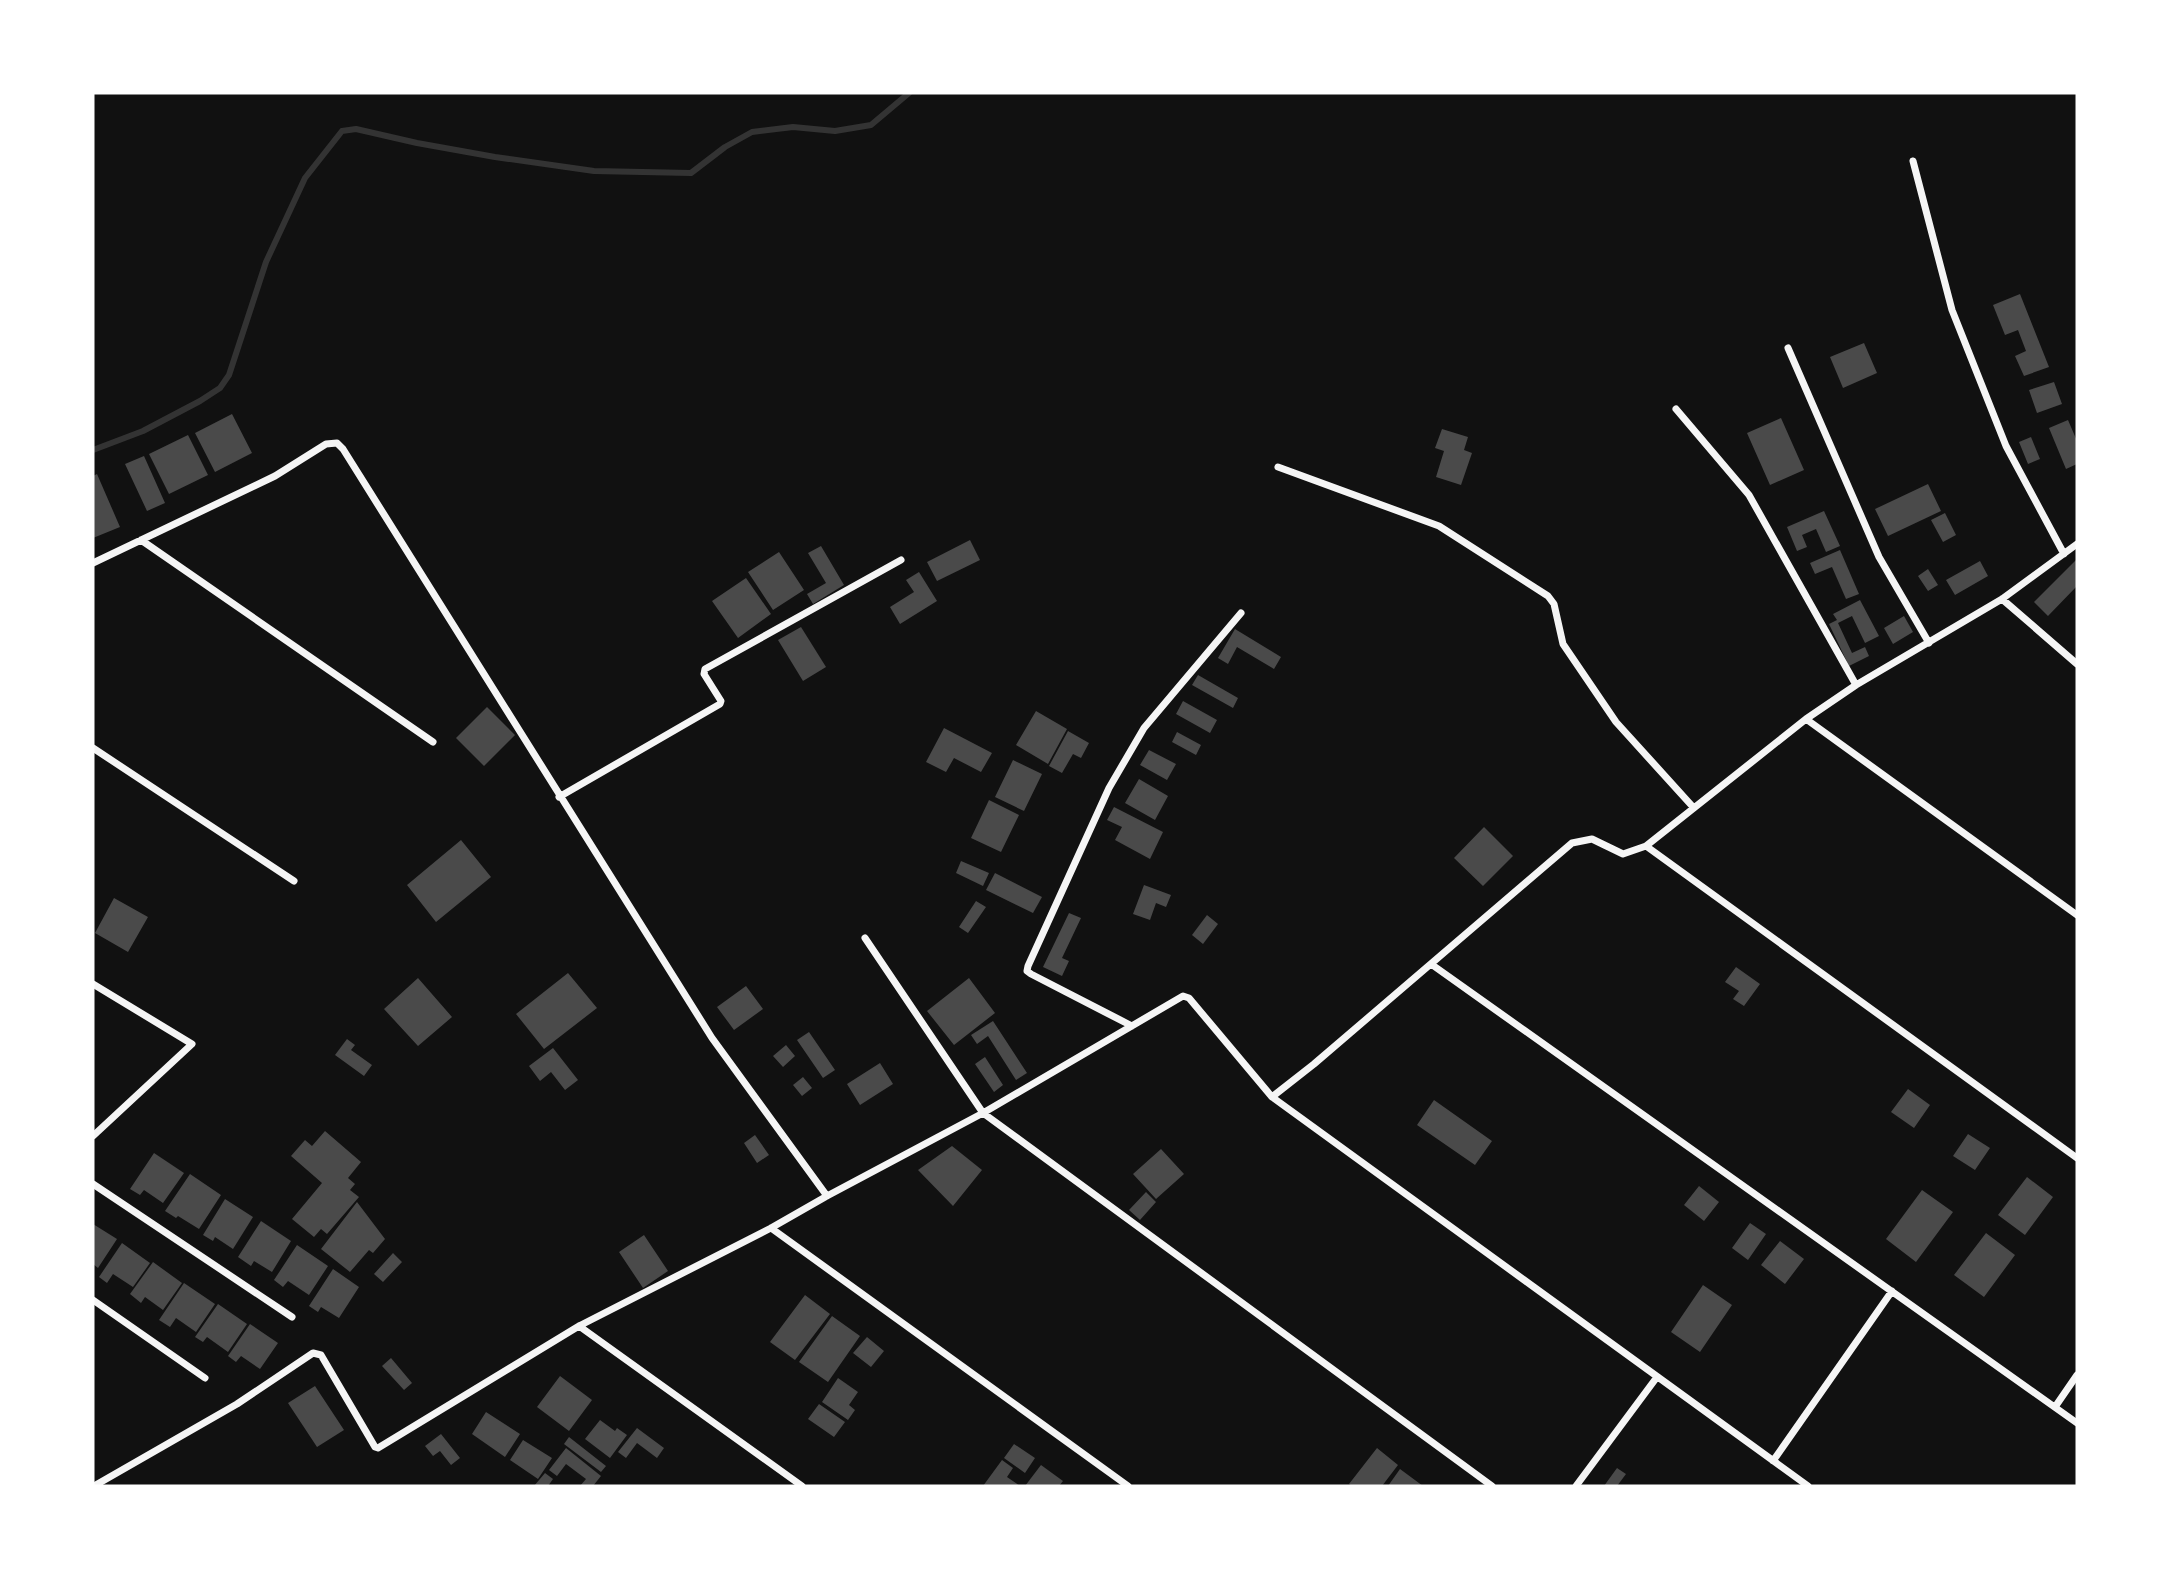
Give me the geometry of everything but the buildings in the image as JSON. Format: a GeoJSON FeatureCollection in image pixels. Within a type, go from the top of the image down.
{"type":"FeatureCollection","features":[{"type":"Feature","properties":{"kind":"street"},"geometry":{"type":"LineString","coordinates":[[1913,161],[1952,310],[2006,446],[2064,554]]}},
{"type":"Feature","properties":{"kind":"street"},"geometry":{"type":"LineString","coordinates":[[1788,348],[1879,557],[1929,643]]}},
{"type":"Feature","properties":{"kind":"street"},"geometry":{"type":"LineString","coordinates":[[1676,409],[1749,495],[1856,685]]}},
{"type":"Feature","properties":{"kind":"street"},"geometry":{"type":"LineString","coordinates":[[93,563],[275,477],[326,444],[337,443],[712,1038],[827,1196]]}},
{"type":"Feature","properties":{"kind":"street"},"geometry":{"type":"LineString","coordinates":[[1278,467],[1439,526],[1548,596],[1554,604],[1563,645],[1616,722],[1693,807]]}},
{"type":"Feature","properties":{"kind":"street"},"geometry":{"type":"LineString","coordinates":[[141,540],[433,742]]}},
{"type":"Feature","properties":{"kind":"street"},"geometry":{"type":"LineString","coordinates":[[1272,1097],[1573,843],[1592,839],[1623,854],[1646,846],[1806,719],[1856,685],[2002,599],[2077,544]]}},
{"type":"Feature","properties":{"kind":"street"},"geometry":{"type":"LineString","coordinates":[[559,797],[720,704],[704,674],[705,669],[901,560]]}},
{"type":"Feature","properties":{"kind":"street"},"geometry":{"type":"LineString","coordinates":[[2002,599],[2077,664]]}},
{"type":"Feature","properties":{"kind":"street"},"geometry":{"type":"LineString","coordinates":[[1132,1026],[1031,974],[1027,971],[1028,966],[1109,789],[1144,728],[1241,613]]}},
{"type":"Feature","properties":{"kind":"street"},"geometry":{"type":"LineString","coordinates":[[1806,719],[2077,915]]}},
{"type":"Feature","properties":{"kind":"street"},"geometry":{"type":"LineString","coordinates":[[93,748],[294,881]]}},
{"type":"Feature","properties":{"kind":"street"},"geometry":{"type":"LineString","coordinates":[[1646,846],[2077,1158]]}},
{"type":"Feature","properties":{"kind":"street"},"geometry":{"type":"LineString","coordinates":[[865,938],[983,1113],[1492,1486]]}},
{"type":"Feature","properties":{"kind":"street"},"geometry":{"type":"LineString","coordinates":[[1431,964],[2077,1423]]}},
{"type":"Feature","properties":{"kind":"street"},"geometry":{"type":"LineString","coordinates":[[93,984],[192,1044],[93,1136]]}},
{"type":"Feature","properties":{"kind":"street"},"geometry":{"type":"LineString","coordinates":[[94,1485],[237,1404],[313,1353],[321,1355],[378,1448],[579,1326],[771,1228],[983,1113],[1186,996],[1272,1097],[1808,1486]]}},
{"type":"Feature","properties":{"kind":"street"},"geometry":{"type":"LineString","coordinates":[[93,1184],[292,1317]]}},
{"type":"Feature","properties":{"kind":"street"},"geometry":{"type":"LineString","coordinates":[[771,1228],[1128,1486]]}},
{"type":"Feature","properties":{"kind":"street"},"geometry":{"type":"LineString","coordinates":[[1773,1461],[1892,1291]]}},
{"type":"Feature","properties":{"kind":"street"},"geometry":{"type":"LineString","coordinates":[[93,1300],[205,1378]]}},
{"type":"Feature","properties":{"kind":"street"},"geometry":{"type":"LineString","coordinates":[[579,1326],[802,1486]]}},
{"type":"Feature","properties":{"kind":"street"},"geometry":{"type":"LineString","coordinates":[[2055,1407],[2077,1375]]}},
{"type":"Feature","properties":{"kind":"street"},"geometry":{"type":"LineString","coordinates":[[1576,1486],[1657,1377]]}},
{"type":"Feature","properties":{"kind":"waterway"},"geometry":{"type":"LineString","coordinates":[[93,450],[143,431],[220,388],[229,375],[266,262],[305,178],[342,131],[356,129],[495,157],[594,171],[691,173],[725,147],[752,132],[793,127],[835,131],[871,125],[909,93]]}}]}
